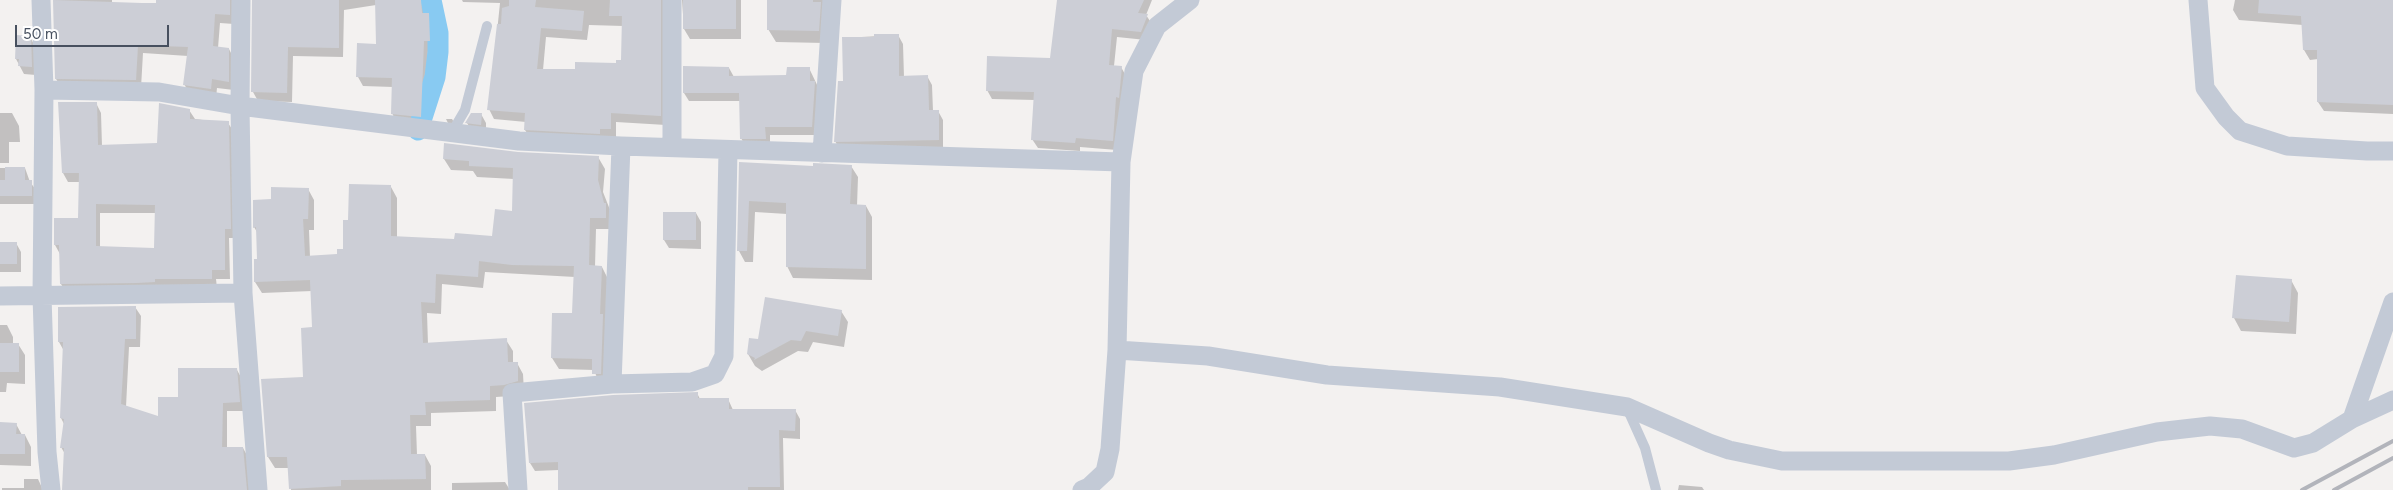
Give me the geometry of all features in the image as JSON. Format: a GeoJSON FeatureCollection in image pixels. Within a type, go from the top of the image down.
{"type":"FeatureCollection","features":[{"type":"Feature","properties":{"kind":"street"},"geometry":{"type":"LineString","coordinates":[[41,0],[44,90],[42,296],[47,452],[51,490]]}},
{"type":"Feature","properties":{"kind":"street"},"geometry":{"type":"LineString","coordinates":[[242,0],[240,106],[243,293],[258,490]]}},
{"type":"Feature","properties":{"kind":"street"},"geometry":{"type":"LineString","coordinates":[[672,0],[672,147]]}},
{"type":"Feature","properties":{"kind":"street"},"geometry":{"type":"LineString","coordinates":[[822,153],[832,0]]}},
{"type":"Feature","properties":{"kind":"street"},"geometry":{"type":"LineString","coordinates":[[2198,0],[2205,88],[2226,117],[2240,131],[2287,146],[2393,151]]}},
{"type":"Feature","properties":{"kind":"street"},"geometry":{"type":"LineString","coordinates":[[1082,490],[1105,472],[1110,449],[1117,350],[1121,162],[1134,71],[1157,26],[1184,1]]}},
{"type":"Feature","properties":{"kind":"street"},"geometry":{"type":"LineString","coordinates":[[44,90],[159,92],[240,106],[451,134],[519,140],[728,150],[1121,162]]}},
{"type":"Feature","properties":{"kind":"street"},"geometry":{"type":"LineString","coordinates":[[612,384],[621,146]]}},
{"type":"Feature","properties":{"kind":"street"},"geometry":{"type":"LineString","coordinates":[[518,490],[512,392],[612,384],[692,382],[715,374],[724,356],[728,150]]}},
{"type":"Feature","properties":{"kind":"street"},"geometry":{"type":"LineString","coordinates":[[0,296],[243,293]]}},
{"type":"Feature","properties":{"kind":"street"},"geometry":{"type":"LineString","coordinates":[[2352,419],[2393,302]]}},
{"type":"Feature","properties":{"kind":"street"},"geometry":{"type":"LineString","coordinates":[[1117,350],[1208,356],[1327,375],[1500,387],[1627,407],[1729,450],[1782,461],[2008,461],[2054,455],[2157,432],[2210,426],[2242,429],[2272,438],[2294,448],[2313,443],[2352,419],[2393,400]]}},
{"type":"Feature","properties":{"kind":"lane"},"geometry":{"type":"LineString","coordinates":[[451,134],[465,110],[487,26]]}},
{"type":"Feature","properties":{"kind":"lane"},"geometry":{"type":"LineString","coordinates":[[1627,407],[1645,448],[1656,490]]}},
{"type":"Feature","properties":{"kind":"building"},"geometry":{"type":"Polygon","coordinates":[[[53,0],[156,3],[156,0],[230,0],[230,15],[215,14],[213,46],[229,48],[229,82],[212,79],[211,89],[183,85],[188,47],[138,45],[136,80],[55,79],[53,0]]]}},
{"type":"Feature","properties":{"kind":"building"},"geometry":{"type":"Polygon","coordinates":[[[252,0],[339,0],[339,48],[288,47],[287,93],[251,92],[252,0]]]}},
{"type":"Feature","properties":{"kind":"building"},"geometry":{"type":"Polygon","coordinates":[[[375,0],[421,0],[422,13],[429,13],[430,41],[424,41],[421,117],[391,114],[392,78],[356,77],[357,43],[376,44],[375,0]]]}},
{"type":"Feature","properties":{"kind":"building"},"geometry":{"type":"Polygon","coordinates":[[[509,0],[536,0],[535,7],[584,11],[582,31],[541,28],[537,69],[575,69],[575,62],[616,63],[616,60],[621,60],[622,16],[609,16],[610,0],[661,0],[661,116],[611,113],[611,129],[600,129],[600,134],[524,130],[525,113],[487,110],[497,24],[501,24],[502,8],[509,6],[509,0]]]}},
{"type":"Feature","properties":{"kind":"building"},"geometry":{"type":"Polygon","coordinates":[[[683,0],[736,0],[736,29],[683,29],[683,0]]]}},
{"type":"Feature","properties":{"kind":"building"},"geometry":{"type":"Polygon","coordinates":[[[767,0],[813,0],[813,2],[821,2],[819,31],[767,30],[767,0]]]}},
{"type":"Feature","properties":{"kind":"building"},"geometry":{"type":"Polygon","coordinates":[[[1057,0],[1144,0],[1138,13],[1148,14],[1141,32],[1112,29],[1109,65],[1122,66],[1119,98],[1116,97],[1113,141],[1076,138],[1075,143],[1031,140],[1034,92],[986,91],[987,56],[1050,58],[1057,0]]]}},
{"type":"Feature","properties":{"kind":"building"},"geometry":{"type":"Polygon","coordinates":[[[2259,0],[2393,0],[2393,105],[2317,102],[2317,50],[2303,50],[2301,16],[2258,13],[2259,0]]]}},
{"type":"Feature","properties":{"kind":"building"},"geometry":{"type":"Polygon","coordinates":[[[874,34],[899,34],[899,76],[928,75],[929,110],[939,110],[939,140],[834,142],[838,81],[843,81],[842,37],[874,37],[874,34]]]}},
{"type":"Feature","properties":{"kind":"building"},"geometry":{"type":"Polygon","coordinates":[[[16,35],[31,36],[32,67],[18,66],[19,59],[15,59],[16,35]]]}},
{"type":"Feature","properties":{"kind":"building"},"geometry":{"type":"Polygon","coordinates":[[[683,66],[729,67],[729,76],[786,75],[787,67],[810,67],[810,81],[815,81],[812,127],[765,127],[766,139],[740,139],[739,93],[683,93],[683,66]]]}},
{"type":"Feature","properties":{"kind":"building"},"geometry":{"type":"Polygon","coordinates":[[[58,102],[97,102],[98,145],[157,143],[159,103],[190,109],[190,119],[229,121],[231,229],[225,229],[225,270],[212,270],[212,279],[155,279],[155,282],[136,283],[60,284],[59,245],[54,245],[54,218],[78,218],[79,173],[62,173],[58,102]],[[96,204],[96,246],[154,248],[155,205],[96,204]]]}},
{"type":"Feature","properties":{"kind":"building"},"geometry":{"type":"Polygon","coordinates":[[[471,113],[482,113],[481,125],[465,123],[471,113]]]}},
{"type":"Feature","properties":{"kind":"building"},"geometry":{"type":"Polygon","coordinates":[[[444,143],[518,152],[599,156],[598,180],[604,203],[606,203],[606,218],[590,218],[589,265],[602,266],[600,314],[603,314],[601,374],[592,374],[592,359],[551,358],[552,313],[572,313],[574,266],[512,265],[479,261],[478,277],[436,274],[435,303],[421,302],[423,343],[507,338],[508,362],[518,362],[518,381],[490,386],[490,400],[425,402],[426,415],[410,415],[411,454],[425,454],[426,479],[341,480],[341,486],[289,489],[287,457],[267,457],[261,379],[303,377],[301,328],[312,327],[310,280],[254,282],[254,259],[257,259],[256,227],[253,228],[253,200],[271,199],[271,187],[309,188],[308,219],[303,219],[305,256],[337,254],[337,249],[343,249],[343,220],[348,220],[349,184],[391,185],[391,236],[454,239],[455,233],[492,236],[495,209],[512,211],[513,168],[469,166],[469,161],[443,159],[444,143]]]}},
{"type":"Feature","properties":{"kind":"building"},"geometry":{"type":"Polygon","coordinates":[[[739,162],[813,166],[813,163],[852,165],[850,204],[866,205],[866,269],[786,267],[786,203],[749,201],[747,251],[737,251],[739,162]]]}},
{"type":"Feature","properties":{"kind":"building"},"geometry":{"type":"Polygon","coordinates":[[[5,167],[25,167],[25,180],[32,180],[32,196],[0,196],[0,180],[5,180],[5,167]]]}},
{"type":"Feature","properties":{"kind":"building"},"geometry":{"type":"Polygon","coordinates":[[[663,212],[696,212],[696,240],[663,240],[663,212]]]}},
{"type":"Feature","properties":{"kind":"building"},"geometry":{"type":"Polygon","coordinates":[[[0,242],[17,242],[17,264],[0,264],[0,242]]]}},
{"type":"Feature","properties":{"kind":"building"},"geometry":{"type":"Polygon","coordinates":[[[2236,275],[2292,279],[2289,322],[2232,318],[2236,275]]]}},
{"type":"Feature","properties":{"kind":"building"},"geometry":{"type":"Polygon","coordinates":[[[765,297],[842,310],[838,336],[806,331],[801,341],[791,340],[754,360],[755,358],[747,354],[749,338],[758,339],[765,297]]]}},
{"type":"Feature","properties":{"kind":"building"},"geometry":{"type":"Polygon","coordinates":[[[136,306],[136,339],[125,339],[121,404],[158,416],[158,397],[178,397],[178,368],[237,368],[240,402],[223,403],[222,447],[243,447],[247,490],[62,490],[64,448],[60,448],[64,419],[60,418],[63,342],[58,342],[58,307],[136,306]]]}},
{"type":"Feature","properties":{"kind":"building"},"geometry":{"type":"Polygon","coordinates":[[[0,343],[19,343],[19,372],[0,372],[0,343]]]}},
{"type":"Feature","properties":{"kind":"building"},"geometry":{"type":"Polygon","coordinates":[[[698,392],[698,398],[729,398],[729,409],[796,409],[795,431],[779,430],[780,487],[748,487],[748,490],[558,490],[558,462],[529,463],[524,403],[613,395],[698,392]]]}},
{"type":"Feature","properties":{"kind":"building"},"geometry":{"type":"Polygon","coordinates":[[[0,422],[17,423],[16,434],[25,434],[25,454],[0,454],[0,422]]]}},
{"type":"Feature","properties":{"kind":"waterway"},"geometry":{"type":"LineString","coordinates":[[418,130],[435,77],[438,52],[438,33],[431,0]]}},
{"type":"Feature","properties":{"kind":"railway"},"geometry":{"type":"LineString","coordinates":[[2302,490],[2393,441]]}},
{"type":"Feature","properties":{"kind":"railway"},"geometry":{"type":"LineString","coordinates":[[2334,490],[2393,458]]}}]}
